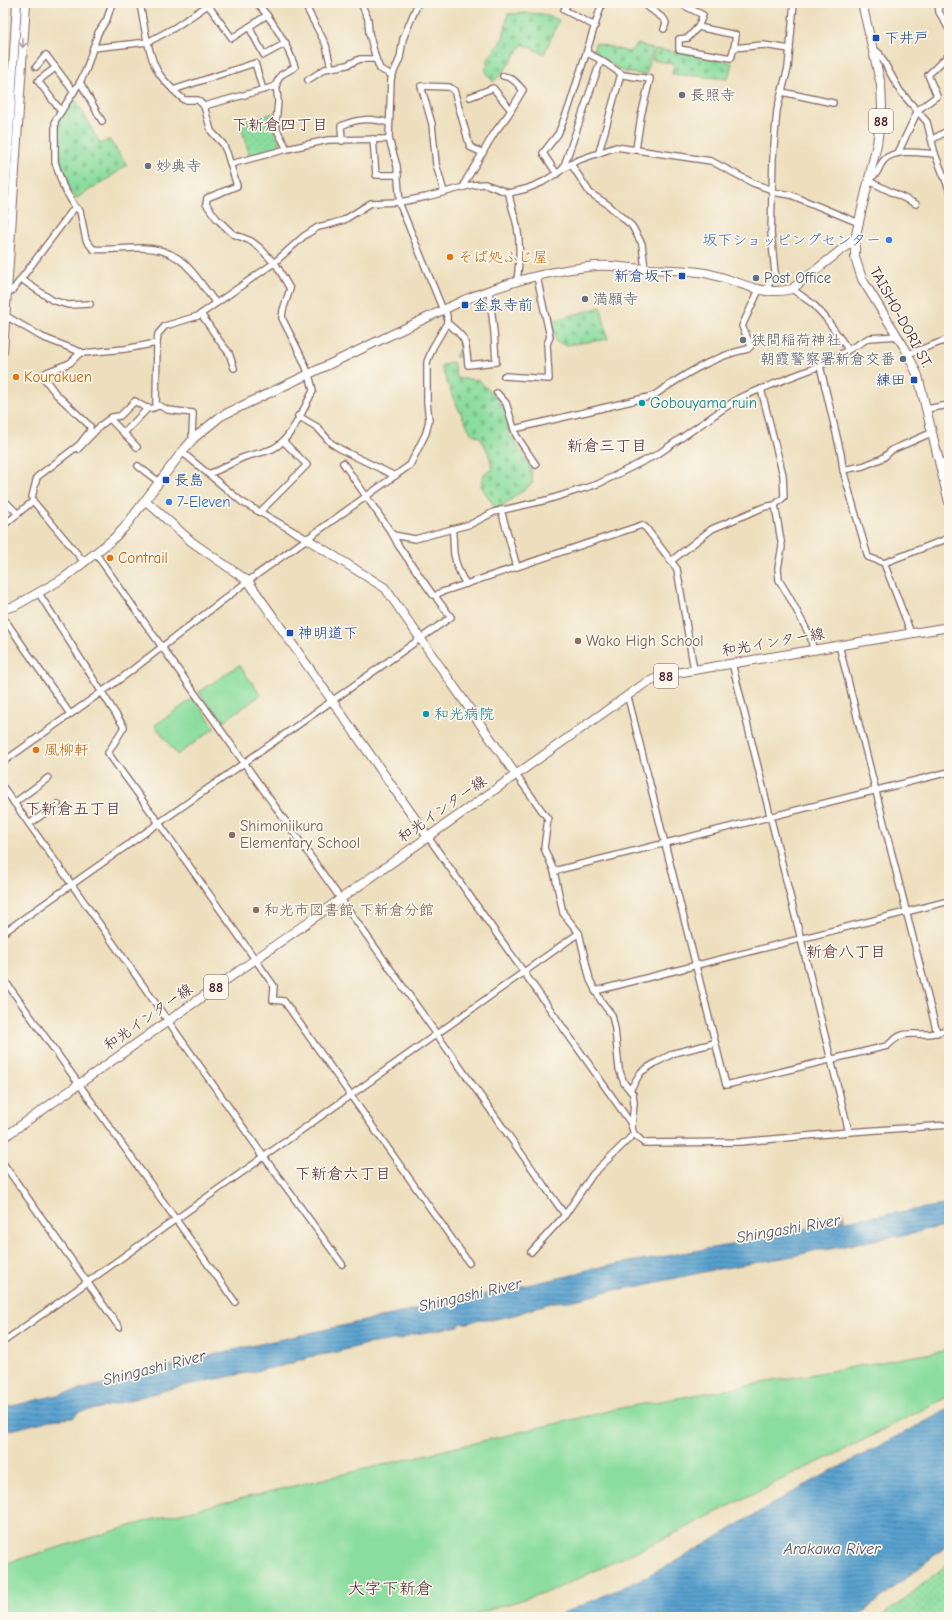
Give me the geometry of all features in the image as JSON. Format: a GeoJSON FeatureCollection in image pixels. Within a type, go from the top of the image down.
{"type":"FeatureCollection","features":[{"type":"Feature","properties":{"kind":"main road"},"geometry":{"type":"LineString","coordinates":[[3,231],[5,154],[18,3]]}},
{"type":"Feature","properties":{"kind":"main road"},"geometry":{"type":"LineString","coordinates":[[3,352],[26,3]]}},
{"type":"Feature","properties":{"kind":"main road","name":"TAISHO-DORI ST."},"geometry":{"type":"LineString","coordinates":[[862,3],[881,85],[882,107],[879,135],[855,239],[855,256],[862,279],[898,336],[918,376],[949,502]]}},
{"type":"Feature","properties":{"kind":"main road"},"geometry":{"type":"LineString","coordinates":[[3,609],[15,606],[64,578],[96,554],[124,528],[194,438],[221,416],[444,309],[488,290],[552,272],[596,266],[710,273],[762,291],[783,291],[792,289],[855,239]]}},
{"type":"Feature","properties":{"kind":"main road"},"geometry":{"type":"LineString","coordinates":[[145,500],[192,542],[248,581],[428,836]]}},
{"type":"Feature","properties":{"kind":"main road"},"geometry":{"type":"LineString","coordinates":[[307,539],[385,588],[516,774]]}},
{"type":"Feature","properties":{"kind":"main road","name":"和光インター線"},"geometry":{"type":"LineString","coordinates":[[3,1138],[516,774],[626,697],[657,678],[694,670],[839,645],[911,633],[949,629]]}},
{"type":"Feature","properties":{"kind":"street"},"geometry":{"type":"LineString","coordinates":[[112,3],[106,19],[98,33],[86,70],[55,121],[55,162],[63,186],[75,207],[80,212],[86,240],[93,249],[146,248],[179,258],[196,274],[202,285],[216,303]]}},
{"type":"Feature","properties":{"kind":"street"},"geometry":{"type":"LineString","coordinates":[[140,3],[148,42],[156,68],[173,90],[184,100],[198,100],[204,106],[211,131],[223,144],[231,164],[237,186],[207,198],[206,204],[217,219],[233,234],[251,241],[274,263],[290,289],[282,318],[308,374],[312,391],[283,441],[274,448],[244,458],[218,471],[208,474]]}},
{"type":"Feature","properties":{"kind":"street"},"geometry":{"type":"LineString","coordinates":[[257,3],[286,43],[295,67],[281,75],[276,84],[278,101],[276,123],[277,130],[287,149]]}},
{"type":"Feature","properties":{"kind":"street"},"geometry":{"type":"LineString","coordinates":[[304,3],[326,45],[331,68]]}},
{"type":"Feature","properties":{"kind":"street"},"geometry":{"type":"LineString","coordinates":[[360,3],[368,19],[369,32],[380,69],[392,75]]}},
{"type":"Feature","properties":{"kind":"street"},"geometry":{"type":"LineString","coordinates":[[3,762],[162,647],[248,581],[410,465],[426,433],[429,420],[426,402],[427,362],[433,347],[447,323],[447,316],[420,258],[400,202],[398,175],[389,138],[392,75],[400,58],[403,39],[418,3]]}},
{"type":"Feature","properties":{"kind":"street"},"geometry":{"type":"LineString","coordinates":[[568,3],[564,10],[595,26]]}},
{"type":"Feature","properties":{"kind":"street"},"geometry":{"type":"LineString","coordinates":[[557,174],[543,153],[558,134],[587,53],[601,3]]}},
{"type":"Feature","properties":{"kind":"street"},"geometry":{"type":"LineString","coordinates":[[650,3],[648,7],[664,19],[666,23],[664,29]]}},
{"type":"Feature","properties":{"kind":"street"},"geometry":{"type":"LineString","coordinates":[[679,3],[703,15],[698,27],[688,38],[679,39],[679,49],[731,58],[736,35],[698,27]]}},
{"type":"Feature","properties":{"kind":"street"},"geometry":{"type":"LineString","coordinates":[[514,428],[653,396],[722,356],[748,349],[751,346],[742,326],[762,291],[775,273],[771,233],[777,110],[788,68],[794,3]]}},
{"type":"Feature","properties":{"kind":"street"},"geometry":{"type":"LineString","coordinates":[[938,3],[939,12],[949,29]]}},
{"type":"Feature","properties":{"kind":"street"},"geometry":{"type":"LineString","coordinates":[[93,48],[148,42],[174,28],[210,4],[232,38],[267,15]]}},
{"type":"Feature","properties":{"kind":"street"},"geometry":{"type":"LineString","coordinates":[[249,27],[264,55],[286,43]]}},
{"type":"Feature","properties":{"kind":"street"},"geometry":{"type":"LineString","coordinates":[[734,48],[764,45],[790,49]]}},
{"type":"Feature","properties":{"kind":"street"},"geometry":{"type":"LineString","coordinates":[[872,46],[879,53],[900,91],[927,122],[936,154],[949,189]]}},
{"type":"Feature","properties":{"kind":"street"},"geometry":{"type":"LineString","coordinates":[[587,53],[601,60],[621,74],[650,79],[641,116],[636,150]]}},
{"type":"Feature","properties":{"kind":"street"},"geometry":{"type":"LineString","coordinates":[[36,67],[46,55],[74,92]]}},
{"type":"Feature","properties":{"kind":"street"},"geometry":{"type":"LineString","coordinates":[[898,153],[918,110],[937,96],[928,75],[949,55]]}},
{"type":"Feature","properties":{"kind":"street"},"geometry":{"type":"LineString","coordinates":[[308,80],[325,69],[347,65],[360,59],[376,59]]}},
{"type":"Feature","properties":{"kind":"street"},"geometry":{"type":"LineString","coordinates":[[563,169],[601,60]]}},
{"type":"Feature","properties":{"kind":"street"},"geometry":{"type":"LineString","coordinates":[[173,90],[255,63],[263,90]]}},
{"type":"Feature","properties":{"kind":"street"},"geometry":{"type":"LineString","coordinates":[[55,68],[38,81],[61,110]]}},
{"type":"Feature","properties":{"kind":"street"},"geometry":{"type":"LineString","coordinates":[[599,152],[621,74]]}},
{"type":"Feature","properties":{"kind":"street"},"geometry":{"type":"LineString","coordinates":[[464,187],[465,182],[495,132],[523,90],[514,80],[503,76]]}},
{"type":"Feature","properties":{"kind":"street"},"geometry":{"type":"LineString","coordinates":[[80,82],[102,121]]}},
{"type":"Feature","properties":{"kind":"street"},"geometry":{"type":"LineString","coordinates":[[204,106],[277,86]]}},
{"type":"Feature","properties":{"kind":"street"},"geometry":{"type":"LineString","coordinates":[[444,192],[436,164],[432,124],[421,86],[449,87],[454,90],[470,147],[483,153]]}},
{"type":"Feature","properties":{"kind":"street"},"geometry":{"type":"LineString","coordinates":[[470,97],[493,88],[511,110]]}},
{"type":"Feature","properties":{"kind":"street"},"geometry":{"type":"LineString","coordinates":[[782,92],[833,103]]}},
{"type":"Feature","properties":{"kind":"street"},"geometry":{"type":"LineString","coordinates":[[342,141],[341,126],[352,120],[374,119],[389,123]]}},
{"type":"Feature","properties":{"kind":"street"},"geometry":{"type":"LineString","coordinates":[[933,139],[949,130]]}},
{"type":"Feature","properties":{"kind":"street"},"geometry":{"type":"LineString","coordinates":[[231,164],[328,140],[342,141],[389,138]]}},
{"type":"Feature","properties":{"kind":"street"},"geometry":{"type":"LineString","coordinates":[[374,139],[376,175],[398,175]]}},
{"type":"Feature","properties":{"kind":"street"},"geometry":{"type":"LineString","coordinates":[[158,406],[156,404],[157,343],[158,334],[165,326],[187,320],[201,314],[274,263],[304,236],[318,227],[344,220],[371,203],[400,202],[472,184],[485,184],[509,193],[543,182],[570,164],[599,152],[616,147],[711,161],[753,183],[772,191],[791,195],[858,223]]}},
{"type":"Feature","properties":{"kind":"street"},"geometry":{"type":"LineString","coordinates":[[916,204],[869,180],[877,174],[885,160],[898,153],[936,154]]}},
{"type":"Feature","properties":{"kind":"street"},"geometry":{"type":"LineString","coordinates":[[570,164],[590,193],[607,204],[632,226],[642,244],[646,269]]}},
{"type":"Feature","properties":{"kind":"street"},"geometry":{"type":"LineString","coordinates":[[509,193],[510,202],[517,224],[520,249],[517,282]]}},
{"type":"Feature","properties":{"kind":"street"},"geometry":{"type":"LineString","coordinates":[[8,290],[12,291],[75,207]]}},
{"type":"Feature","properties":{"kind":"street"},"geometry":{"type":"LineString","coordinates":[[504,376],[548,379],[547,344],[550,337],[537,277]]}},
{"type":"Feature","properties":{"kind":"street"},"geometry":{"type":"LineString","coordinates":[[20,279],[52,300],[68,305],[90,304]]}},
{"type":"Feature","properties":{"kind":"street"},"geometry":{"type":"LineString","coordinates":[[792,289],[813,304],[848,349]]}},
{"type":"Feature","properties":{"kind":"street"},"geometry":{"type":"LineString","coordinates":[[447,323],[458,331],[466,342],[468,365],[496,362],[494,332],[488,290]]}},
{"type":"Feature","properties":{"kind":"street"},"geometry":{"type":"LineString","coordinates":[[201,314],[221,344],[229,353],[234,368]]}},
{"type":"Feature","properties":{"kind":"street"},"geometry":{"type":"LineString","coordinates":[[6,316],[42,337],[81,352],[125,349],[157,343]]}},
{"type":"Feature","properties":{"kind":"street"},"geometry":{"type":"LineString","coordinates":[[393,535],[415,539],[471,524],[501,510],[546,500],[598,484],[658,454],[739,398],[820,366],[869,338],[898,336]]}},
{"type":"Feature","properties":{"kind":"street"},"geometry":{"type":"LineString","coordinates":[[908,354],[949,339]]}},
{"type":"Feature","properties":{"kind":"street"},"geometry":{"type":"LineString","coordinates":[[81,352],[70,363],[46,372],[43,376],[56,394],[90,426],[90,431],[79,445],[37,477],[32,497],[33,501],[85,563]]}},
{"type":"Feature","properties":{"kind":"street"},"geometry":{"type":"LineString","coordinates":[[820,366],[841,454],[843,470],[868,557],[884,563],[949,538]]}},
{"type":"Feature","properties":{"kind":"street"},"geometry":{"type":"LineString","coordinates":[[671,561],[712,529],[764,507],[775,505],[784,497],[784,487],[774,436],[761,389]]}},
{"type":"Feature","properties":{"kind":"street"},"geometry":{"type":"LineString","coordinates":[[497,393],[506,403],[516,435],[536,465]]}},
{"type":"Feature","properties":{"kind":"street"},"geometry":{"type":"LineString","coordinates":[[64,457],[76,452],[101,425],[110,419],[120,416],[135,401],[148,408],[155,408],[158,406],[168,410],[194,414],[192,435],[194,438]]}},
{"type":"Feature","properties":{"kind":"street"},"geometry":{"type":"LineString","coordinates":[[926,409],[949,405]]}},
{"type":"Feature","properties":{"kind":"street"},"geometry":{"type":"LineString","coordinates":[[124,433],[148,408]]}},
{"type":"Feature","properties":{"kind":"street"},"geometry":{"type":"LineString","coordinates":[[298,416],[317,427],[331,443],[342,450],[395,476]]}},
{"type":"Feature","properties":{"kind":"street"},"geometry":{"type":"LineString","coordinates":[[110,419],[137,446]]}},
{"type":"Feature","properties":{"kind":"street"},"geometry":{"type":"LineString","coordinates":[[843,470],[863,466],[882,458],[892,450],[931,433]]}},
{"type":"Feature","properties":{"kind":"street"},"geometry":{"type":"LineString","coordinates":[[260,512],[307,465],[283,441]]}},
{"type":"Feature","properties":{"kind":"street"},"geometry":{"type":"LineString","coordinates":[[182,452],[242,502],[307,539]]}},
{"type":"Feature","properties":{"kind":"street"},"geometry":{"type":"LineString","coordinates":[[939,464],[949,462]]}},
{"type":"Feature","properties":{"kind":"street"},"geometry":{"type":"LineString","coordinates":[[3,933],[451,617],[436,596],[433,595],[343,463]]}},
{"type":"Feature","properties":{"kind":"street"},"geometry":{"type":"LineString","coordinates":[[138,466],[159,482]]}},
{"type":"Feature","properties":{"kind":"street"},"geometry":{"type":"LineString","coordinates":[[3,499],[18,514]]}},
{"type":"Feature","properties":{"kind":"street"},"geometry":{"type":"LineString","coordinates":[[3,526],[33,501]]}},
{"type":"Feature","properties":{"kind":"street"},"geometry":{"type":"LineString","coordinates":[[775,505],[782,547],[778,568],[779,580],[792,600],[807,632],[813,650]]}},
{"type":"Feature","properties":{"kind":"street"},"geometry":{"type":"LineString","coordinates":[[501,510],[517,567]]}},
{"type":"Feature","properties":{"kind":"street"},"geometry":{"type":"LineString","coordinates":[[436,596],[439,593],[642,525],[646,528],[677,569],[694,670]]}},
{"type":"Feature","properties":{"kind":"street"},"geometry":{"type":"LineString","coordinates":[[452,529],[454,554],[461,576],[466,584]]}},
{"type":"Feature","properties":{"kind":"street"},"geometry":{"type":"LineString","coordinates":[[96,554],[243,763],[437,1033],[565,1216]]}},
{"type":"Feature","properties":{"kind":"street"},"geometry":{"type":"LineString","coordinates":[[884,563],[911,633]]}},
{"type":"Feature","properties":{"kind":"street"},"geometry":{"type":"LineString","coordinates":[[38,592],[124,727],[108,753],[159,822],[274,986],[273,1000],[284,1001],[469,1263]]}},
{"type":"Feature","properties":{"kind":"street"},"geometry":{"type":"LineString","coordinates":[[3,617],[70,714]]}},
{"type":"Feature","properties":{"kind":"street"},"geometry":{"type":"LineString","coordinates":[[839,645],[937,1033]]}},
{"type":"Feature","properties":{"kind":"street"},"geometry":{"type":"LineString","coordinates":[[732,664],[849,1132]]}},
{"type":"Feature","properties":{"kind":"street"},"geometry":{"type":"LineString","coordinates":[[626,697],[629,701],[726,1085],[887,1046],[898,1036],[909,1033],[927,1034],[937,1033],[949,1029]]}},
{"type":"Feature","properties":{"kind":"street"},"geometry":{"type":"LineString","coordinates":[[554,871],[949,772]]}},
{"type":"Feature","properties":{"kind":"street"},"geometry":{"type":"LineString","coordinates":[[516,774],[548,819],[544,848],[554,871],[563,913],[579,933],[590,980],[595,991],[612,1016],[615,1029],[619,1069],[624,1083],[632,1094],[634,1103],[632,1127]]}},
{"type":"Feature","properties":{"kind":"street"},"geometry":{"type":"LineString","coordinates":[[14,803],[48,778]]}},
{"type":"Feature","properties":{"kind":"street"},"geometry":{"type":"LineString","coordinates":[[3,787],[264,1157],[342,1264]]}},
{"type":"Feature","properties":{"kind":"street"},"geometry":{"type":"LineString","coordinates":[[29,824],[58,804]]}},
{"type":"Feature","properties":{"kind":"street"},"geometry":{"type":"LineString","coordinates":[[428,836],[630,1122],[634,1134],[644,1144],[740,1142],[849,1132],[949,1126]]}},
{"type":"Feature","properties":{"kind":"street"},"geometry":{"type":"LineString","coordinates":[[595,991],[695,964],[949,901]]}},
{"type":"Feature","properties":{"kind":"street"},"geometry":{"type":"LineString","coordinates":[[3,1342],[579,933]]}},
{"type":"Feature","properties":{"kind":"street"},"geometry":{"type":"LineString","coordinates":[[3,978],[78,1085],[235,1302]]}},
{"type":"Feature","properties":{"kind":"street"},"geometry":{"type":"LineString","coordinates":[[630,1090],[641,1072],[657,1062],[674,1053],[715,1043]]}},
{"type":"Feature","properties":{"kind":"street"},"geometry":{"type":"LineString","coordinates":[[531,1252],[565,1216],[593,1174],[634,1134]]}},
{"type":"Feature","properties":{"kind":"street"},"geometry":{"type":"LineString","coordinates":[[3,1163],[119,1327]]}},
{"type":"Feature","properties":{"kind":"green space"},"geometry":{"type":"Polygon","coordinates":[[[508,14],[542,14],[559,20],[544,54],[523,44],[502,74],[493,82],[488,76],[485,68],[489,64],[486,62],[503,38],[508,14]]]}},
{"type":"Feature","properties":{"kind":"green space"},"geometry":{"type":"Polygon","coordinates":[[[595,43],[629,52],[638,44],[653,49],[646,75],[624,72],[593,53],[595,43]]]}},
{"type":"Feature","properties":{"kind":"green space"},"geometry":{"type":"Polygon","coordinates":[[[655,49],[711,57],[732,63],[728,79],[672,74],[674,64],[652,60],[655,49]]]}},
{"type":"Feature","properties":{"kind":"green space"},"geometry":{"type":"Polygon","coordinates":[[[74,97],[100,144],[109,139],[127,165],[111,177],[75,199],[63,171],[57,138],[61,115],[74,97]]]}},
{"type":"Feature","properties":{"kind":"green space"},"geometry":{"type":"Polygon","coordinates":[[[274,113],[274,131],[280,142],[281,148],[250,157],[240,123],[274,113]]]}},
{"type":"Feature","properties":{"kind":"green space"},"geometry":{"type":"Polygon","coordinates":[[[601,307],[608,339],[566,345],[556,342],[552,321],[601,307]]]}},
{"type":"Feature","properties":{"kind":"green space"},"geometry":{"type":"Polygon","coordinates":[[[462,340],[465,356],[455,357],[460,347],[458,344],[462,340]]]}},
{"type":"Feature","properties":{"kind":"green space"},"geometry":{"type":"Polygon","coordinates":[[[453,362],[457,378],[479,380],[496,397],[508,417],[510,425],[509,433],[530,466],[533,483],[501,507],[496,509],[481,486],[484,474],[493,470],[488,452],[480,437],[471,433],[453,398],[441,366],[453,362]]]}},
{"type":"Feature","properties":{"kind":"green space"},"geometry":{"type":"Polygon","coordinates":[[[239,665],[261,695],[221,723],[199,692],[239,665]]]}},
{"type":"Feature","properties":{"kind":"green space"},"geometry":{"type":"Polygon","coordinates":[[[194,698],[215,728],[177,755],[155,725],[194,698]]]}},
{"type":"Feature","properties":{"kind":"green space"},"geometry":{"type":"Polygon","coordinates":[[[949,1350],[949,1396],[678,1532],[556,1589],[467,1617],[3,1617],[3,1564],[147,1521],[621,1408],[949,1350]]]}},
{"type":"Feature","properties":{"kind":"green space"},"geometry":{"type":"Polygon","coordinates":[[[949,1563],[949,1617],[882,1617],[949,1563]]]}},
{"type":"Feature","properties":{"kind":"water"},"geometry":{"type":"Polygon","coordinates":[[[949,1204],[949,1227],[923,1230],[913,1234],[884,1238],[826,1250],[817,1250],[794,1256],[603,1292],[597,1295],[570,1301],[554,1302],[515,1315],[491,1320],[480,1319],[468,1323],[461,1323],[459,1326],[410,1335],[402,1339],[367,1344],[333,1353],[308,1357],[305,1360],[298,1360],[291,1364],[178,1387],[96,1409],[78,1412],[73,1418],[51,1420],[3,1432],[3,1408],[129,1378],[228,1351],[568,1276],[590,1269],[751,1241],[783,1232],[822,1226],[842,1219],[844,1223],[842,1211],[845,1221],[949,1204]]]}},
{"type":"Feature","properties":{"kind":"water","name":"Arakawa River"},"geometry":{"type":"Polygon","coordinates":[[[949,1409],[949,1544],[857,1617],[555,1617],[626,1586],[677,1561],[794,1491],[949,1409]]]}},
{"type":"Feature","properties":{"kind":"place","name":"下井戸"},"geometry":{"type":"Point","coordinates":[876,38]}},
{"type":"Feature","properties":{"kind":"place","name":"長照寺"},"geometry":{"type":"Point","coordinates":[682,95]}},
{"type":"Feature","properties":{"kind":"place","name":"妙典寺"},"geometry":{"type":"Point","coordinates":[148,166]}},
{"type":"Feature","properties":{"kind":"place","name":"坂下ショッピングセンター"},"geometry":{"type":"Point","coordinates":[889,240]}},
{"type":"Feature","properties":{"kind":"place","name":"そば処ふじ屋"},"geometry":{"type":"Point","coordinates":[450,257]}},
{"type":"Feature","properties":{"kind":"place","name":"新倉坂下"},"geometry":{"type":"Point","coordinates":[682,276]}},
{"type":"Feature","properties":{"kind":"place","name":"Post Office"},"geometry":{"type":"Point","coordinates":[756,278]}},
{"type":"Feature","properties":{"kind":"place","name":"満願寺"},"geometry":{"type":"Point","coordinates":[585,299]}},
{"type":"Feature","properties":{"kind":"place","name":"金泉寺前"},"geometry":{"type":"Point","coordinates":[465,305]}},
{"type":"Feature","properties":{"kind":"place","name":"狭間稲荷神社"},"geometry":{"type":"Point","coordinates":[743,340]}},
{"type":"Feature","properties":{"kind":"place","name":"朝霞警察署新倉交番"},"geometry":{"type":"Point","coordinates":[903,359]}},
{"type":"Feature","properties":{"kind":"place","name":"Kourakuen"},"geometry":{"type":"Point","coordinates":[16,377]}},
{"type":"Feature","properties":{"kind":"place","name":"練田"},"geometry":{"type":"Point","coordinates":[914,380]}},
{"type":"Feature","properties":{"kind":"place","name":"Gobouyama ruin"},"geometry":{"type":"Point","coordinates":[642,403]}},
{"type":"Feature","properties":{"kind":"place","name":"長島"},"geometry":{"type":"Point","coordinates":[166,480]}},
{"type":"Feature","properties":{"kind":"place","name":"7-Eleven"},"geometry":{"type":"Point","coordinates":[169,502]}},
{"type":"Feature","properties":{"kind":"place","name":"Contrail"},"geometry":{"type":"Point","coordinates":[110,558]}},
{"type":"Feature","properties":{"kind":"place","name":"神明道下"},"geometry":{"type":"Point","coordinates":[290,633]}},
{"type":"Feature","properties":{"kind":"place","name":"Wako High School"},"geometry":{"type":"Point","coordinates":[578,641]}},
{"type":"Feature","properties":{"kind":"place","name":"和光病院"},"geometry":{"type":"Point","coordinates":[426,714]}},
{"type":"Feature","properties":{"kind":"place","name":"風柳軒"},"geometry":{"type":"Point","coordinates":[36,750]}},
{"type":"Feature","properties":{"kind":"place","name":"Shimoniikura Elementary School"},"geometry":{"type":"Point","coordinates":[232,835]}},
{"type":"Feature","properties":{"kind":"place","name":"和光市図書館 下新倉分館"},"geometry":{"type":"Point","coordinates":[256,910]}},
{"type":"Feature","properties":{"kind":"district","name":"下新倉四丁目"},"geometry":{"type":"Point","coordinates":[280,124]}},
{"type":"Feature","properties":{"kind":"district","name":"新倉三丁目"},"geometry":{"type":"Point","coordinates":[607,445]}},
{"type":"Feature","properties":{"kind":"district","name":"下新倉五丁目"},"geometry":{"type":"Point","coordinates":[73,808]}},
{"type":"Feature","properties":{"kind":"district","name":"新倉八丁目"},"geometry":{"type":"Point","coordinates":[846,951]}},
{"type":"Feature","properties":{"kind":"district","name":"下新倉六丁目"},"geometry":{"type":"Point","coordinates":[343,1173]}},
{"type":"Feature","properties":{"kind":"district","name":"大字下新倉"},"geometry":{"type":"Point","coordinates":[390,1588]}},
{"type":"Feature","properties":{"kind":"water label","name":"Shingashi River"},"geometry":{"type":"Point","coordinates":[788,1228]}},
{"type":"Feature","properties":{"kind":"water label","name":"Shingashi River"},"geometry":{"type":"Point","coordinates":[470,1294]}},
{"type":"Feature","properties":{"kind":"water label","name":"Shingashi River"},"geometry":{"type":"Point","coordinates":[154,1367]}}]}
